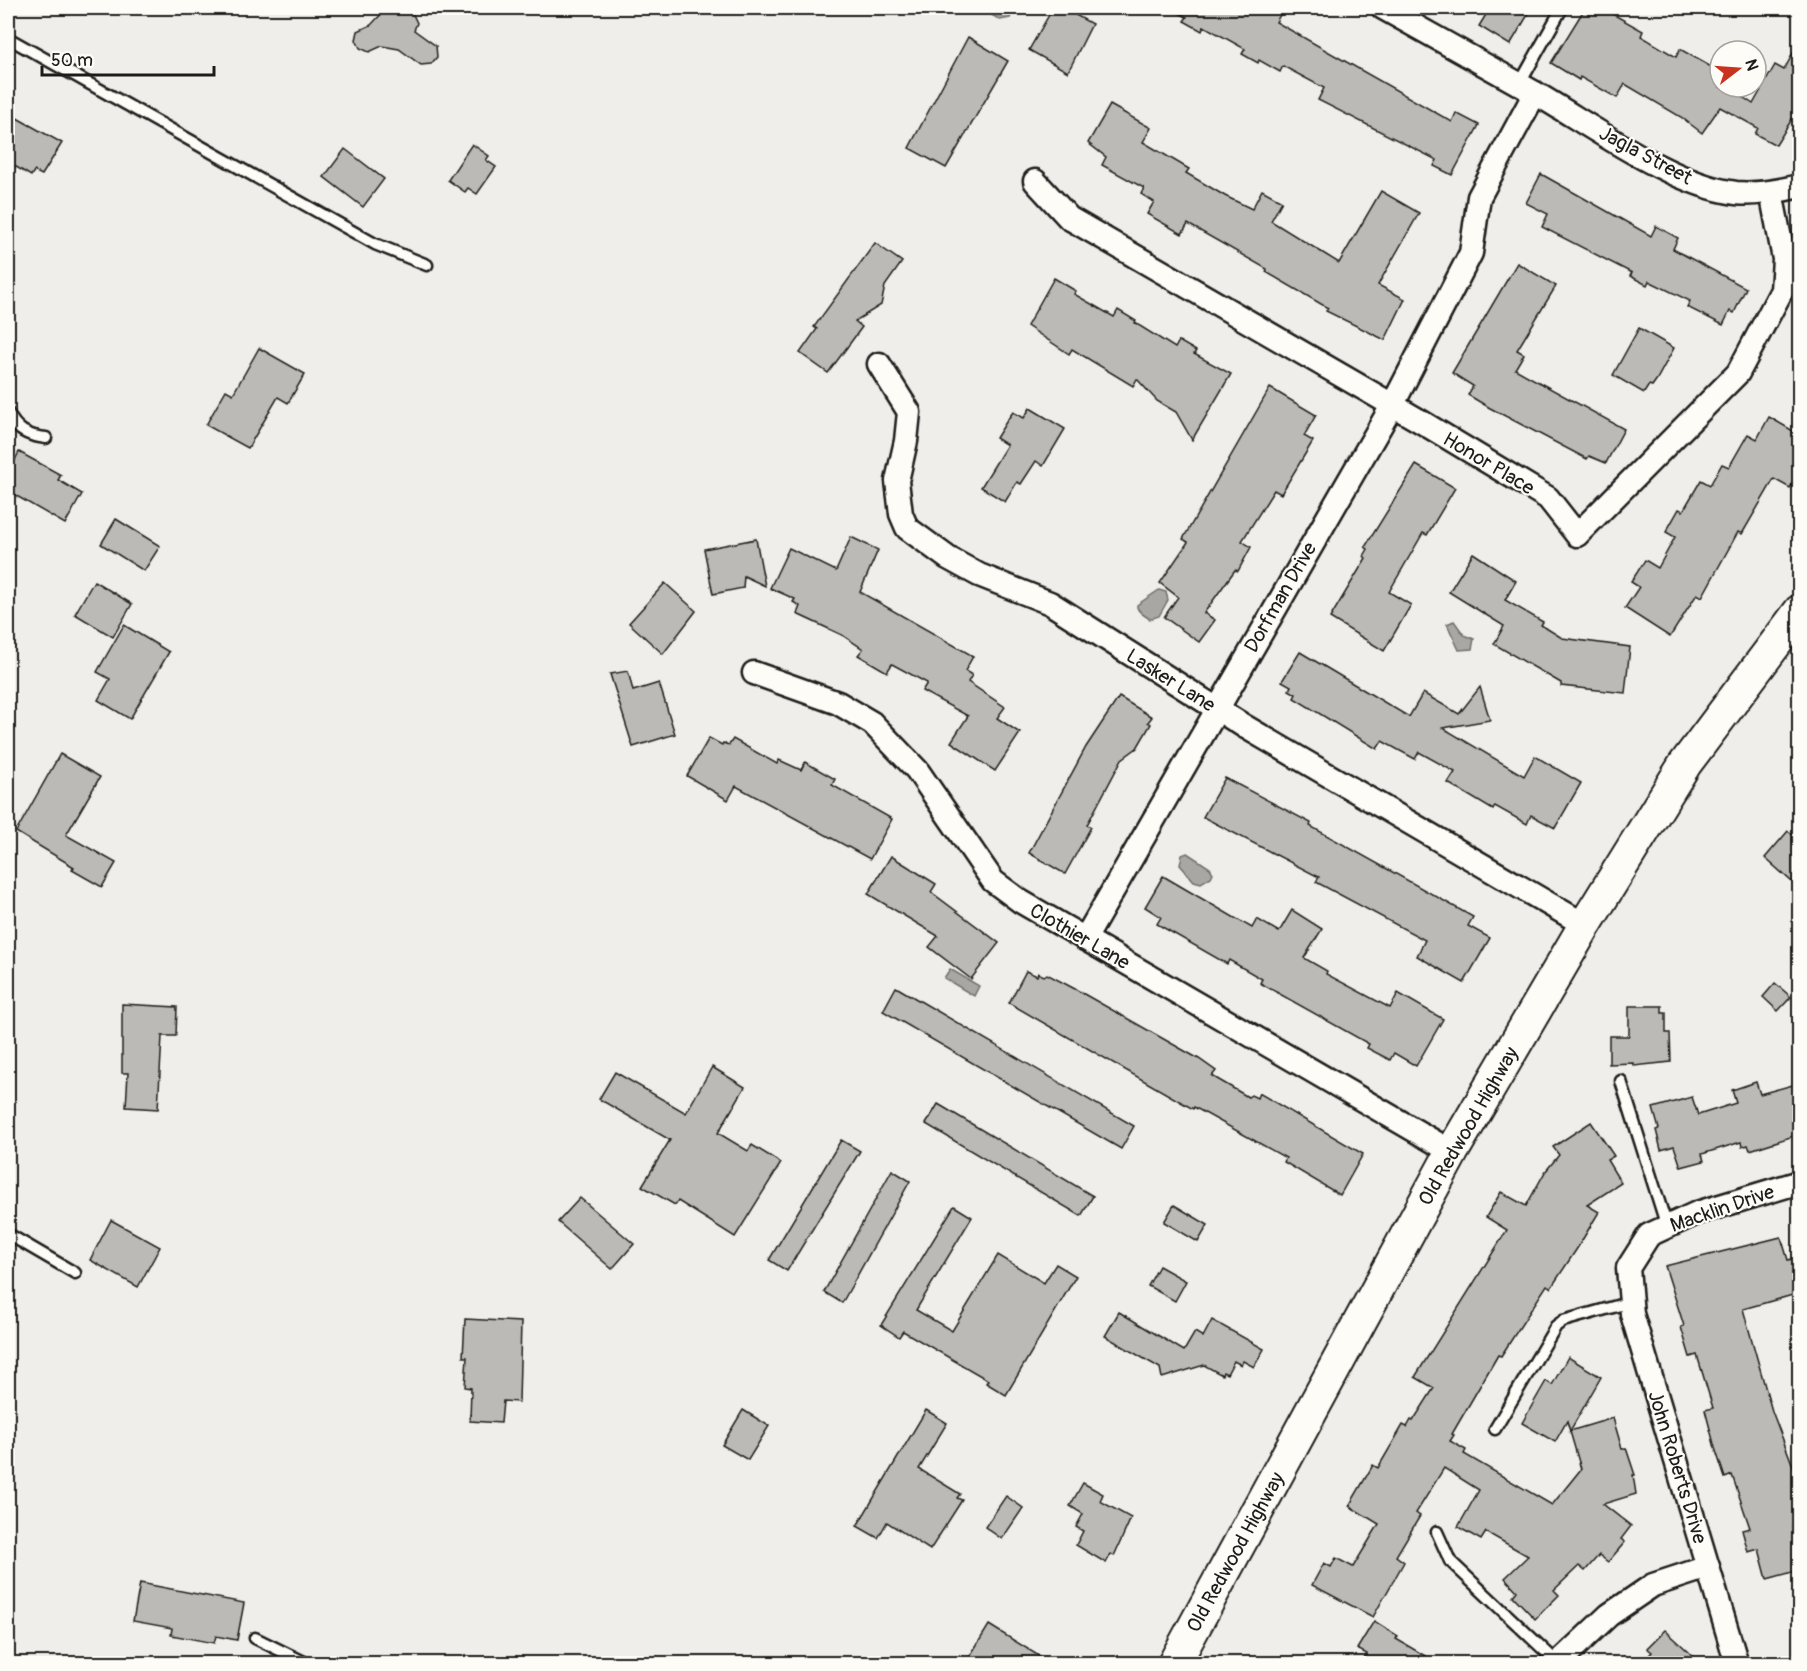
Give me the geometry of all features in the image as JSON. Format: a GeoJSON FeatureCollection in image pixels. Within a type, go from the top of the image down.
{"type":"FeatureCollection","features":[{"type":"Feature","properties":{"kind":"main road","name":"Old Redwood Highway"},"geometry":{"type":"LineString","coordinates":[[1174,1664],[1452,1152],[1585,925],[1685,764],[1800,611]]}},
{"type":"Feature","properties":{"kind":"street","name":"Jagla Street"},"geometry":{"type":"LineString","coordinates":[[1383,8],[1672,173],[1707,187],[1737,193],[1771,192],[1800,186]]}},
{"type":"Feature","properties":{"kind":"street","name":"Dorfman Drive"},"geometry":{"type":"LineString","coordinates":[[1085,939],[1392,406],[1471,253],[1479,197],[1517,122],[1527,89]]}},
{"type":"Feature","properties":{"kind":"street","name":"Honor Place"},"geometry":{"type":"LineString","coordinates":[[1035,181],[1070,218],[1548,498],[1577,535],[1738,373],[1782,290],[1784,259],[1771,192]]}},
{"type":"Feature","properties":{"kind":"street","name":"Lasker Lane"},"geometry":{"type":"LineString","coordinates":[[879,364],[909,412],[906,441],[897,481],[901,514],[907,528],[948,558],[979,575],[1050,603],[1216,708],[1585,925]]}},
{"type":"Feature","properties":{"kind":"street","name":"Clothier Lane"},"geometry":{"type":"LineString","coordinates":[[754,673],[838,704],[872,723],[917,770],[993,881],[1020,901],[1452,1152]]}},
{"type":"Feature","properties":{"kind":"street","name":"Macklin Drive"},"geometry":{"type":"LineString","coordinates":[[1628,1268],[1649,1235],[1697,1213],[1800,1182]]}},
{"type":"Feature","properties":{"kind":"street","name":"John Roberts Drive"},"geometry":{"type":"LineString","coordinates":[[1628,1268],[1632,1314],[1737,1664]]}},
{"type":"Feature","properties":{"kind":"street"},"geometry":{"type":"LineString","coordinates":[[1558,1663],[1609,1615],[1653,1585],[1708,1567]]}},
{"type":"Feature","properties":{"kind":"lane"},"geometry":{"type":"LineString","coordinates":[[1527,89],[1562,8]]}},
{"type":"Feature","properties":{"kind":"lane"},"geometry":{"type":"LineString","coordinates":[[8,38],[375,244],[427,266]]}},
{"type":"Feature","properties":{"kind":"lane"},"geometry":{"type":"LineString","coordinates":[[8,413],[17,429],[32,436],[46,438]]}},
{"type":"Feature","properties":{"kind":"lane"},"geometry":{"type":"LineString","coordinates":[[1621,1081],[1666,1227]]}},
{"type":"Feature","properties":{"kind":"lane"},"geometry":{"type":"LineString","coordinates":[[8,1234],[75,1273]]}},
{"type":"Feature","properties":{"kind":"lane"},"geometry":{"type":"LineString","coordinates":[[1495,1429],[1556,1326],[1569,1319],[1631,1302]]}},
{"type":"Feature","properties":{"kind":"lane"},"geometry":{"type":"LineString","coordinates":[[1437,1532],[1450,1561],[1558,1663]]}},
{"type":"Feature","properties":{"kind":"lane"},"geometry":{"type":"LineString","coordinates":[[255,1638],[308,1664]]}},
{"type":"Feature","properties":{"kind":"shaded area"},"geometry":{"type":"Polygon","coordinates":[[[980,8],[1014,8],[1010,18],[1000,20],[980,8]]]}},
{"type":"Feature","properties":{"kind":"shaded area"},"geometry":{"type":"Polygon","coordinates":[[[1159,590],[1166,592],[1168,600],[1159,616],[1150,619],[1139,611],[1137,605],[1159,590]]]}},
{"type":"Feature","properties":{"kind":"shaded area"},"geometry":{"type":"Polygon","coordinates":[[[1454,621],[1464,635],[1474,639],[1472,649],[1459,650],[1447,624],[1454,621]]]}},
{"type":"Feature","properties":{"kind":"shaded area"},"geometry":{"type":"Polygon","coordinates":[[[1187,853],[1210,868],[1213,873],[1211,877],[1201,883],[1194,881],[1180,865],[1182,855],[1187,853]]]}},
{"type":"Feature","properties":{"kind":"shaded area"},"geometry":{"type":"Polygon","coordinates":[[[950,969],[979,986],[974,996],[944,978],[950,969]]]}},
{"type":"Feature","properties":{"kind":"building"},"geometry":{"type":"Polygon","coordinates":[[[387,8],[410,8],[417,23],[414,30],[436,46],[437,57],[431,64],[421,65],[399,49],[382,46],[369,52],[360,48],[356,40],[358,31],[371,25],[387,8]]]}},
{"type":"Feature","properties":{"kind":"building"},"geometry":{"type":"Polygon","coordinates":[[[1053,8],[1063,8],[1092,24],[1068,72],[1029,50],[1053,8]]]}},
{"type":"Feature","properties":{"kind":"building"},"geometry":{"type":"Polygon","coordinates":[[[1169,8],[1284,8],[1276,22],[1452,122],[1456,113],[1479,125],[1452,175],[1434,166],[1437,160],[1318,100],[1324,88],[1283,66],[1280,72],[1259,60],[1258,63],[1242,54],[1245,49],[1204,26],[1202,31],[1184,21],[1187,17],[1169,8]]]}},
{"type":"Feature","properties":{"kind":"building"},"geometry":{"type":"Polygon","coordinates":[[[1490,8],[1532,8],[1510,45],[1479,26],[1490,8]]]}},
{"type":"Feature","properties":{"kind":"building"},"geometry":{"type":"Polygon","coordinates":[[[1585,8],[1602,8],[1643,31],[1641,36],[1676,57],[1680,49],[1708,65],[1708,99],[1746,99],[1753,104],[1756,99],[1768,99],[1768,77],[1775,65],[1784,70],[1800,40],[1800,123],[1792,119],[1776,145],[1755,134],[1758,128],[1720,107],[1702,133],[1681,117],[1625,84],[1617,98],[1580,77],[1579,80],[1551,63],[1585,8]]]}},
{"type":"Feature","properties":{"kind":"building"},"geometry":{"type":"Polygon","coordinates":[[[968,37],[1008,61],[946,168],[909,148],[968,37]]]}},
{"type":"Feature","properties":{"kind":"building"},"geometry":{"type":"Polygon","coordinates":[[[1110,105],[1151,128],[1143,142],[1189,169],[1186,173],[1225,196],[1252,209],[1262,190],[1282,201],[1271,221],[1339,263],[1381,191],[1419,213],[1378,285],[1405,299],[1385,340],[1326,311],[1328,308],[1266,272],[1267,269],[1188,224],[1182,234],[1147,214],[1154,202],[1141,194],[1144,188],[1102,165],[1106,157],[1088,143],[1110,105]]]}},
{"type":"Feature","properties":{"kind":"building"},"geometry":{"type":"Polygon","coordinates":[[[17,118],[62,143],[42,175],[34,171],[31,176],[8,162],[8,134],[17,118]]]}},
{"type":"Feature","properties":{"kind":"building"},"geometry":{"type":"Polygon","coordinates":[[[472,144],[489,156],[486,160],[496,167],[477,194],[468,188],[465,192],[448,180],[472,144]]]}},
{"type":"Feature","properties":{"kind":"building"},"geometry":{"type":"Polygon","coordinates":[[[345,149],[384,179],[363,207],[324,177],[345,149]]]}},
{"type":"Feature","properties":{"kind":"building"},"geometry":{"type":"Polygon","coordinates":[[[1541,174],[1651,236],[1656,226],[1678,238],[1673,249],[1746,288],[1734,313],[1730,311],[1723,325],[1687,307],[1690,301],[1649,281],[1647,285],[1630,276],[1632,273],[1542,227],[1548,214],[1526,203],[1541,174]]]}},
{"type":"Feature","properties":{"kind":"building"},"geometry":{"type":"Polygon","coordinates":[[[875,243],[902,262],[885,286],[881,305],[855,321],[862,327],[828,373],[800,353],[817,329],[814,327],[875,243]]]}},
{"type":"Feature","properties":{"kind":"building"},"geometry":{"type":"Polygon","coordinates":[[[1517,263],[1556,286],[1517,350],[1524,354],[1515,369],[1624,429],[1606,463],[1589,456],[1587,459],[1490,408],[1468,395],[1473,386],[1452,373],[1517,263]]]}},
{"type":"Feature","properties":{"kind":"building"},"geometry":{"type":"Polygon","coordinates":[[[1054,278],[1076,291],[1074,294],[1114,317],[1118,310],[1175,348],[1179,341],[1196,351],[1194,354],[1231,374],[1192,440],[1176,412],[1157,401],[1137,379],[1133,386],[1072,349],[1069,354],[1027,326],[1054,278]]]}},
{"type":"Feature","properties":{"kind":"building"},"geometry":{"type":"Polygon","coordinates":[[[1639,328],[1674,348],[1657,379],[1644,393],[1613,375],[1639,328]]]}},
{"type":"Feature","properties":{"kind":"building"},"geometry":{"type":"Polygon","coordinates":[[[259,348],[305,374],[288,403],[278,397],[248,448],[206,425],[226,390],[233,394],[259,348]]]}},
{"type":"Feature","properties":{"kind":"building"},"geometry":{"type":"Polygon","coordinates":[[[1270,388],[1316,415],[1304,436],[1313,441],[1281,494],[1274,490],[1242,541],[1251,547],[1238,571],[1235,570],[1204,613],[1215,620],[1199,642],[1164,617],[1178,597],[1160,583],[1188,542],[1183,539],[1270,388]]]}},
{"type":"Feature","properties":{"kind":"building"},"geometry":{"type":"Polygon","coordinates":[[[1030,408],[1065,429],[1043,466],[1036,461],[1021,484],[1017,482],[1005,502],[981,487],[1007,445],[996,438],[1013,412],[1024,418],[1030,408]]]}},
{"type":"Feature","properties":{"kind":"building"},"geometry":{"type":"Polygon","coordinates":[[[1769,417],[1800,435],[1800,470],[1790,488],[1774,479],[1742,534],[1738,532],[1702,597],[1697,594],[1670,637],[1625,608],[1639,587],[1631,582],[1645,560],[1658,568],[1675,537],[1666,532],[1679,509],[1683,511],[1701,480],[1710,485],[1722,464],[1729,467],[1748,434],[1757,439],[1769,417]]]}},
{"type":"Feature","properties":{"kind":"building"},"geometry":{"type":"Polygon","coordinates":[[[19,452],[61,475],[58,480],[82,494],[65,524],[8,491],[8,474],[19,452]]]}},
{"type":"Feature","properties":{"kind":"building"},"geometry":{"type":"Polygon","coordinates":[[[1416,465],[1455,488],[1427,535],[1423,533],[1389,592],[1411,605],[1384,651],[1330,618],[1366,558],[1364,556],[1368,549],[1365,547],[1416,465]]]}},
{"type":"Feature","properties":{"kind":"building"},"geometry":{"type":"Polygon","coordinates":[[[116,519],[160,546],[144,571],[101,544],[116,519]]]}},
{"type":"Feature","properties":{"kind":"building"},"geometry":{"type":"Polygon","coordinates":[[[851,537],[878,550],[860,592],[973,656],[965,671],[972,675],[968,682],[1005,707],[997,718],[1020,733],[995,771],[951,742],[968,716],[922,691],[927,683],[892,664],[887,672],[858,655],[863,649],[842,635],[797,614],[800,606],[793,602],[795,599],[770,588],[789,548],[836,571],[851,537]]]}},
{"type":"Feature","properties":{"kind":"building"},"geometry":{"type":"Polygon","coordinates":[[[756,539],[765,586],[744,576],[743,588],[713,594],[704,549],[756,539]]]}},
{"type":"Feature","properties":{"kind":"building"},"geometry":{"type":"Polygon","coordinates":[[[1473,553],[1516,581],[1505,600],[1543,622],[1541,625],[1562,638],[1630,647],[1625,693],[1561,686],[1561,683],[1494,644],[1504,626],[1449,592],[1473,553]]]}},
{"type":"Feature","properties":{"kind":"building"},"geometry":{"type":"Polygon","coordinates":[[[94,581],[132,604],[113,637],[75,614],[94,581]]]}},
{"type":"Feature","properties":{"kind":"building"},"geometry":{"type":"Polygon","coordinates":[[[665,583],[696,611],[663,654],[629,623],[665,583]]]}},
{"type":"Feature","properties":{"kind":"building"},"geometry":{"type":"Polygon","coordinates":[[[124,625],[169,652],[130,719],[98,700],[110,679],[97,672],[124,625]]]}},
{"type":"Feature","properties":{"kind":"building"},"geometry":{"type":"Polygon","coordinates":[[[1300,652],[1409,717],[1423,693],[1459,714],[1480,687],[1490,720],[1443,728],[1524,776],[1535,756],[1581,783],[1555,828],[1531,815],[1527,824],[1495,806],[1493,810],[1448,783],[1455,772],[1419,752],[1415,759],[1382,741],[1377,749],[1294,698],[1296,694],[1289,690],[1291,686],[1282,681],[1300,652]]]}},
{"type":"Feature","properties":{"kind":"building"},"geometry":{"type":"Polygon","coordinates":[[[628,671],[633,691],[659,683],[675,734],[633,747],[610,674],[628,671]]]}},
{"type":"Feature","properties":{"kind":"building"},"geometry":{"type":"Polygon","coordinates":[[[1119,697],[1152,717],[1148,722],[1151,724],[1137,748],[1122,759],[1087,825],[1091,827],[1065,874],[1029,853],[1086,747],[1119,697]]]}},
{"type":"Feature","properties":{"kind":"building"},"geometry":{"type":"Polygon","coordinates":[[[709,738],[722,745],[723,743],[729,745],[733,739],[777,764],[779,760],[801,770],[805,762],[835,779],[832,785],[892,819],[870,859],[736,786],[728,800],[687,776],[709,738]]]}},
{"type":"Feature","properties":{"kind":"building"},"geometry":{"type":"Polygon","coordinates":[[[60,754],[100,777],[66,835],[116,863],[102,887],[72,870],[74,867],[16,832],[60,754]]]}},
{"type":"Feature","properties":{"kind":"building"},"geometry":{"type":"Polygon","coordinates":[[[1225,778],[1311,823],[1310,826],[1473,917],[1468,926],[1490,938],[1464,983],[1417,956],[1425,940],[1316,882],[1319,877],[1203,817],[1225,778]]]}},
{"type":"Feature","properties":{"kind":"building"},"geometry":{"type":"Polygon","coordinates":[[[1788,831],[1800,841],[1800,889],[1765,858],[1788,831]]]}},
{"type":"Feature","properties":{"kind":"building"},"geometry":{"type":"Polygon","coordinates":[[[891,856],[936,884],[931,892],[999,943],[971,979],[929,947],[938,936],[868,894],[891,856]]]}},
{"type":"Feature","properties":{"kind":"building"},"geometry":{"type":"Polygon","coordinates":[[[1163,876],[1252,928],[1257,919],[1279,932],[1292,910],[1322,929],[1304,958],[1327,971],[1326,974],[1390,1008],[1398,993],[1443,1019],[1416,1066],[1394,1053],[1390,1060],[1367,1048],[1369,1044],[1260,983],[1262,979],[1229,960],[1227,964],[1157,924],[1161,917],[1145,907],[1163,876]]]}},
{"type":"Feature","properties":{"kind":"building"},"geometry":{"type":"Polygon","coordinates":[[[1026,971],[1037,976],[1038,973],[1044,976],[1047,974],[1075,989],[1199,1059],[1216,1071],[1212,1076],[1248,1097],[1251,1095],[1257,1098],[1259,1093],[1363,1154],[1340,1195],[1284,1162],[1286,1158],[1194,1107],[1193,1109],[1009,1003],[1026,971]]]}},
{"type":"Feature","properties":{"kind":"building"},"geometry":{"type":"Polygon","coordinates":[[[1775,983],[1791,997],[1778,1011],[1763,997],[1775,983]]]}},
{"type":"Feature","properties":{"kind":"building"},"geometry":{"type":"Polygon","coordinates":[[[896,987],[1134,1126],[1121,1149],[883,1011],[896,987]]]}},
{"type":"Feature","properties":{"kind":"building"},"geometry":{"type":"Polygon","coordinates":[[[122,1004],[177,1007],[176,1036],[162,1036],[158,1109],[126,1107],[128,1073],[122,1073],[122,1004]]]}},
{"type":"Feature","properties":{"kind":"building"},"geometry":{"type":"Polygon","coordinates":[[[1629,1006],[1662,1006],[1662,1013],[1666,1013],[1666,1033],[1670,1033],[1671,1062],[1634,1066],[1634,1063],[1609,1064],[1609,1036],[1629,1036],[1629,1006]]]}},
{"type":"Feature","properties":{"kind":"building"},"geometry":{"type":"Polygon","coordinates":[[[712,1067],[745,1087],[718,1133],[748,1151],[752,1145],[781,1163],[735,1237],[678,1201],[675,1205],[642,1186],[670,1140],[599,1099],[615,1072],[686,1113],[712,1067]]]}},
{"type":"Feature","properties":{"kind":"building"},"geometry":{"type":"Polygon","coordinates":[[[1756,1082],[1760,1094],[1800,1083],[1800,1134],[1750,1150],[1748,1145],[1742,1147],[1741,1142],[1702,1154],[1704,1161],[1681,1167],[1674,1146],[1661,1150],[1656,1130],[1659,1129],[1653,1108],[1692,1097],[1698,1115],[1736,1103],[1732,1090],[1756,1082]]]}},
{"type":"Feature","properties":{"kind":"building"},"geometry":{"type":"Polygon","coordinates":[[[938,1104],[1093,1196],[1081,1216],[926,1124],[938,1104]]]}},
{"type":"Feature","properties":{"kind":"building"},"geometry":{"type":"Polygon","coordinates":[[[1591,1122],[1614,1156],[1607,1160],[1621,1183],[1587,1205],[1599,1212],[1551,1288],[1547,1285],[1501,1356],[1498,1355],[1450,1441],[1466,1450],[1464,1454],[1552,1505],[1581,1469],[1567,1421],[1555,1442],[1522,1423],[1546,1381],[1552,1385],[1568,1357],[1601,1377],[1570,1431],[1613,1418],[1622,1449],[1626,1448],[1635,1475],[1633,1475],[1636,1494],[1603,1504],[1631,1526],[1621,1539],[1625,1542],[1608,1562],[1599,1555],[1585,1571],[1579,1566],[1554,1590],[1559,1595],[1535,1619],[1513,1596],[1517,1591],[1505,1578],[1528,1556],[1486,1532],[1481,1540],[1458,1527],[1479,1490],[1444,1468],[1416,1513],[1420,1516],[1396,1556],[1404,1562],[1373,1617],[1312,1585],[1324,1563],[1331,1567],[1336,1558],[1353,1567],[1379,1524],[1349,1506],[1373,1465],[1378,1468],[1403,1425],[1407,1427],[1411,1420],[1413,1421],[1434,1388],[1415,1377],[1507,1230],[1486,1217],[1501,1192],[1526,1206],[1545,1172],[1559,1155],[1553,1147],[1591,1122]]]}},
{"type":"Feature","properties":{"kind":"building"},"geometry":{"type":"Polygon","coordinates":[[[841,1140],[860,1151],[787,1271],[769,1260],[841,1140]]]}},
{"type":"Feature","properties":{"kind":"building"},"geometry":{"type":"Polygon","coordinates":[[[892,1170],[910,1181],[842,1303],[824,1292],[892,1170]]]}},
{"type":"Feature","properties":{"kind":"building"},"geometry":{"type":"Polygon","coordinates":[[[580,1198],[634,1244],[612,1269],[558,1222],[580,1198]]]}},
{"type":"Feature","properties":{"kind":"building"},"geometry":{"type":"Polygon","coordinates":[[[1174,1205],[1208,1225],[1198,1242],[1164,1222],[1174,1205]]]}},
{"type":"Feature","properties":{"kind":"building"},"geometry":{"type":"Polygon","coordinates":[[[954,1206],[972,1217],[916,1310],[952,1331],[998,1255],[1044,1283],[1056,1264],[1076,1276],[1006,1395],[986,1383],[988,1380],[903,1331],[899,1337],[881,1325],[954,1206]]]}},
{"type":"Feature","properties":{"kind":"building"},"geometry":{"type":"Polygon","coordinates":[[[111,1220],[160,1247],[138,1287],[90,1260],[111,1220]]]}},
{"type":"Feature","properties":{"kind":"building"},"geometry":{"type":"Polygon","coordinates":[[[1781,1237],[1788,1260],[1800,1257],[1800,1293],[1743,1309],[1772,1411],[1798,1479],[1794,1481],[1800,1501],[1800,1523],[1792,1526],[1800,1552],[1800,1570],[1767,1579],[1759,1549],[1748,1552],[1742,1530],[1750,1528],[1732,1475],[1725,1478],[1715,1448],[1705,1410],[1713,1408],[1697,1355],[1690,1357],[1681,1327],[1684,1326],[1665,1266],[1781,1237]]]}},
{"type":"Feature","properties":{"kind":"building"},"geometry":{"type":"Polygon","coordinates":[[[1159,1266],[1186,1281],[1175,1301],[1148,1286],[1159,1266]]]}},
{"type":"Feature","properties":{"kind":"building"},"geometry":{"type":"Polygon","coordinates":[[[1119,1312],[1184,1351],[1195,1332],[1203,1337],[1212,1320],[1264,1349],[1254,1367],[1243,1361],[1241,1365],[1234,1361],[1227,1374],[1223,1372],[1222,1375],[1204,1365],[1162,1378],[1160,1368],[1105,1336],[1119,1312]]]}},
{"type":"Feature","properties":{"kind":"building"},"geometry":{"type":"Polygon","coordinates":[[[465,1319],[521,1322],[519,1402],[503,1401],[501,1423],[470,1421],[471,1388],[465,1387],[467,1357],[463,1357],[465,1319]]]}},
{"type":"Feature","properties":{"kind":"building"},"geometry":{"type":"Polygon","coordinates":[[[743,1410],[769,1426],[748,1460],[722,1445],[743,1410]]]}},
{"type":"Feature","properties":{"kind":"building"},"geometry":{"type":"Polygon","coordinates":[[[926,1410],[947,1423],[919,1469],[960,1494],[957,1498],[962,1500],[930,1550],[887,1522],[878,1538],[857,1526],[926,1410]]]}},
{"type":"Feature","properties":{"kind":"building"},"geometry":{"type":"Polygon","coordinates":[[[1083,1483],[1103,1494],[1100,1501],[1131,1518],[1114,1556],[1111,1554],[1106,1563],[1076,1545],[1083,1531],[1076,1527],[1083,1514],[1070,1506],[1083,1483]]]}},
{"type":"Feature","properties":{"kind":"building"},"geometry":{"type":"Polygon","coordinates":[[[1006,1496],[1023,1508],[1002,1539],[985,1527],[1006,1496]]]}},
{"type":"Feature","properties":{"kind":"building"},"geometry":{"type":"Polygon","coordinates":[[[140,1583],[244,1603],[237,1640],[216,1636],[214,1643],[171,1635],[172,1628],[133,1621],[140,1583]]]}},
{"type":"Feature","properties":{"kind":"building"},"geometry":{"type":"Polygon","coordinates":[[[1374,1621],[1398,1636],[1396,1639],[1439,1664],[1361,1664],[1367,1654],[1357,1649],[1374,1621]]]}},
{"type":"Feature","properties":{"kind":"building"},"geometry":{"type":"Polygon","coordinates":[[[989,1625],[1052,1664],[965,1664],[989,1625]]]}},
{"type":"Feature","properties":{"kind":"building"},"geometry":{"type":"Polygon","coordinates":[[[1665,1630],[1699,1664],[1641,1664],[1652,1652],[1647,1648],[1665,1630]]]}}]}
